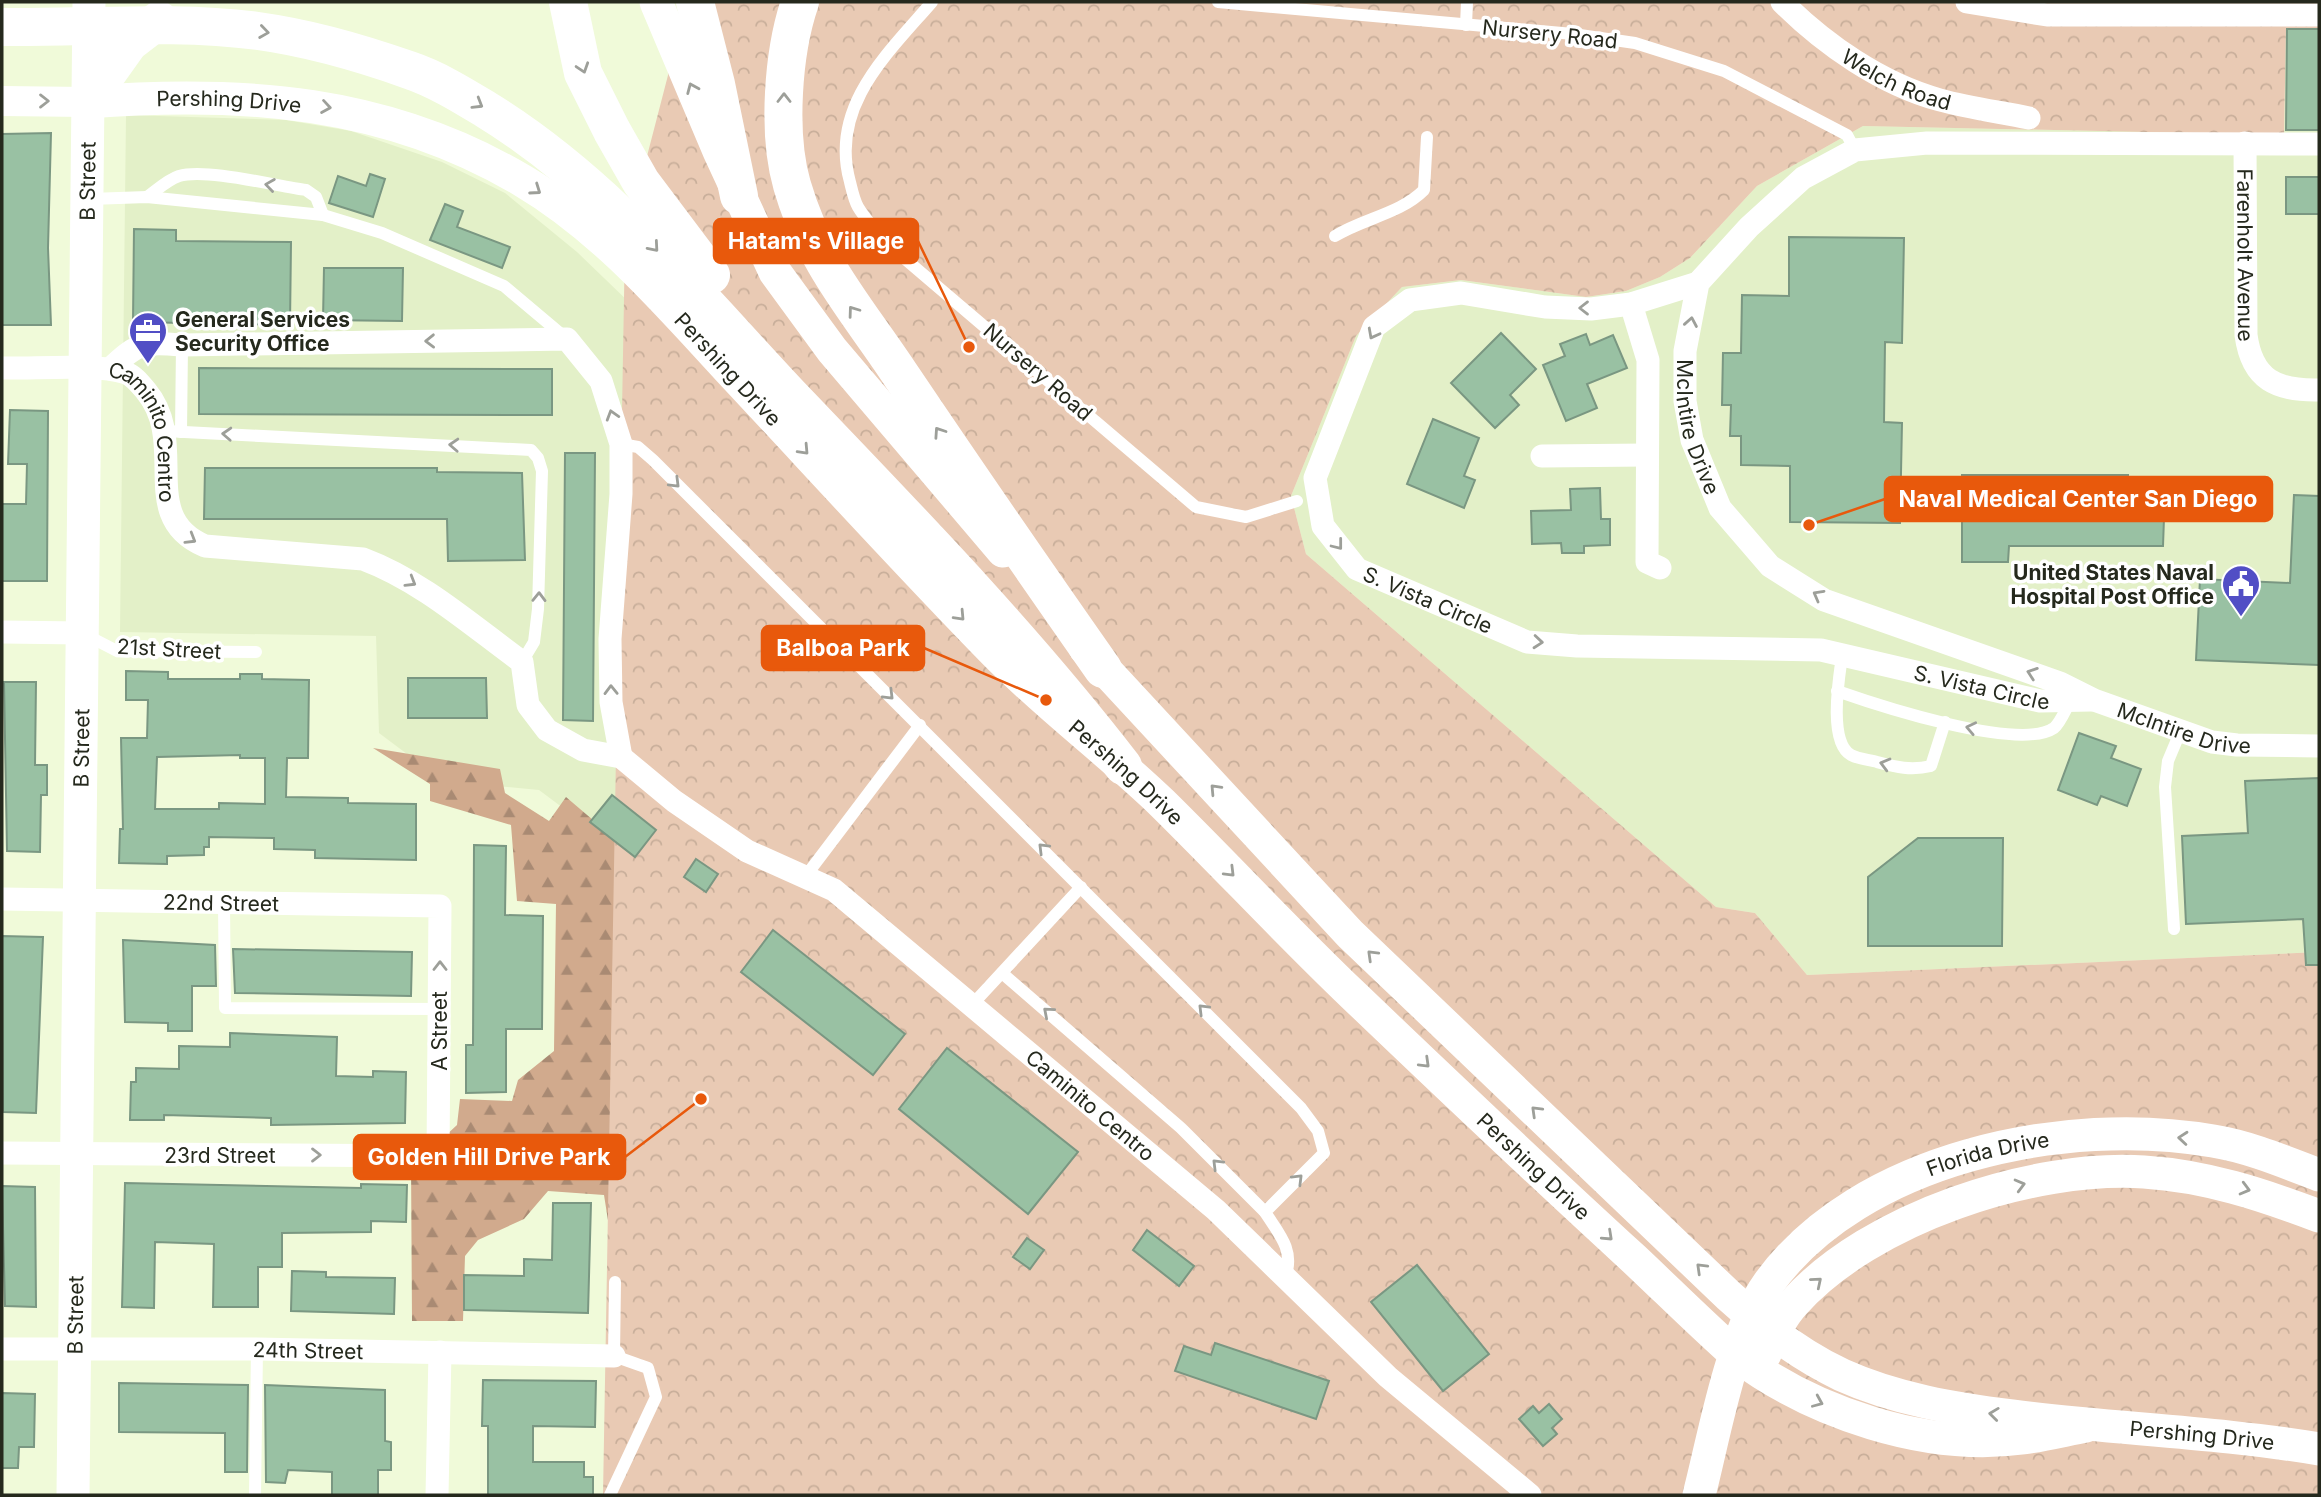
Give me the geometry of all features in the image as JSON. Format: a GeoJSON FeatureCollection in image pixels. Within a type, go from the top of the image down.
{"type":"FeatureCollection","features":[{"type":"Feature","properties":{"kind":"highway"},"geometry":{"type":"LineString","coordinates":[[568,2],[583,73],[641,182],[676,230],[912,524]]}},
{"type":"Feature","properties":{"kind":"highway"},"geometry":{"type":"LineString","coordinates":[[695,2],[716,84],[739,196]]}},
{"type":"Feature","properties":{"kind":"highway"},"geometry":{"type":"LineString","coordinates":[[800,2],[789,50],[783,96],[787,143],[791,183],[824,265],[849,306],[894,365],[1103,669]]}},
{"type":"Feature","properties":{"kind":"highway"},"geometry":{"type":"LineString","coordinates":[[87,102],[129,43],[191,14]]}},
{"type":"Feature","properties":{"kind":"highway"},"geometry":{"type":"LineString","coordinates":[[18,27],[191,14],[256,31],[308,39],[413,71],[467,98],[521,131],[594,189],[642,233],[702,302],[912,524],[1071,700],[1123,766]]}},
{"type":"Feature","properties":{"kind":"main road","name":"B Street"},"geometry":{"type":"LineString","coordinates":[[73,1495],[82,633],[98,369],[86,199],[89,2]]}},
{"type":"Feature","properties":{"kind":"main road","name":"Pershing Drive"},"geometry":{"type":"LineString","coordinates":[[656,2],[739,196],[775,272],[798,307],[1103,669],[1350,934],[1762,1325],[1811,1359],[1878,1389],[1967,1410],[2086,1426],[2266,1440],[2319,1449]]}},
{"type":"Feature","properties":{"kind":"main road","name":"Pershing Drive"},"geometry":{"type":"LineString","coordinates":[[87,102],[138,98],[243,99],[296,102],[351,112],[414,130],[469,152],[527,183],[590,228],[655,291],[997,655],[1065,719],[1123,766],[1349,991],[1747,1363],[1846,1414],[1910,1434],[2021,1438],[2086,1426]]}},
{"type":"Feature","properties":{"kind":"main road","name":"Florida Drive"},"geometry":{"type":"LineString","coordinates":[[1747,1363],[1762,1325],[1775,1275],[1805,1242],[1848,1210],[1888,1187],[1933,1168],[2027,1141],[2089,1134],[2213,1141],[2266,1154],[2319,1175]]}},
{"type":"Feature","properties":{"kind":"main road","name":"Florida Drive"},"geometry":{"type":"LineString","coordinates":[[1762,1325],[1793,1304],[1818,1280],[1893,1230],[1951,1203],[2044,1178],[2142,1172],[2207,1179],[2255,1192],[2319,1216]]}},
{"type":"Feature","properties":{"kind":"main road"},"geometry":{"type":"LineString","coordinates":[[1699,1495],[1747,1363]]}},
{"type":"Feature","properties":{"kind":"main road"},"geometry":{"type":"LineString","coordinates":[[1716,1495],[1747,1363]]}},
{"type":"Feature","properties":{"kind":"street","name":"Welch Road"},"geometry":{"type":"LineString","coordinates":[[1782,2],[1838,49],[1900,84],[1939,99],[2029,118]]}},
{"type":"Feature","properties":{"kind":"street"},"geometry":{"type":"LineString","coordinates":[[1967,2],[1991,8],[2176,8],[2319,15]]}},
{"type":"Feature","properties":{"kind":"street"},"geometry":{"type":"LineString","coordinates":[[2,101],[87,102]]}},
{"type":"Feature","properties":{"kind":"street"},"geometry":{"type":"LineString","coordinates":[[1698,283],[1749,227],[1803,178],[1856,150],[1927,143],[2245,144]]}},
{"type":"Feature","properties":{"kind":"street","name":"Farenholt Avenue"},"geometry":{"type":"LineString","coordinates":[[2319,144],[2245,144],[2245,335],[2248,354],[2271,383],[2283,388],[2319,390]]}},
{"type":"Feature","properties":{"kind":"street","name":"S. Vista Circle"},"geometry":{"type":"LineString","coordinates":[[1698,283],[1631,304],[1591,309],[1545,307],[1461,292],[1410,300],[1374,327],[1315,478],[1323,526],[1357,569],[1527,642],[1577,646],[1821,650],[2040,701],[2094,700]]}},
{"type":"Feature","properties":{"kind":"street","name":"McIntire Drive"},"geometry":{"type":"LineString","coordinates":[[1698,283],[1685,351],[1685,401],[1692,440],[1720,508],[1770,566],[1824,600],[2060,683],[2094,700],[2212,742],[2319,746]]}},
{"type":"Feature","properties":{"kind":"street"},"geometry":{"type":"LineString","coordinates":[[1631,304],[1648,360],[1647,562],[1660,568]]}},
{"type":"Feature","properties":{"kind":"street"},"geometry":{"type":"LineString","coordinates":[[567,339],[601,381],[621,444],[621,494],[610,639],[611,702],[621,757]]}},
{"type":"Feature","properties":{"kind":"street","name":"Caminito Centro"},"geometry":{"type":"LineString","coordinates":[[98,369],[132,347],[147,343],[182,345],[567,339]]}},
{"type":"Feature","properties":{"kind":"street"},"geometry":{"type":"LineString","coordinates":[[2,368],[98,369]]}},
{"type":"Feature","properties":{"kind":"street","name":"Caminito Centro"},"geometry":{"type":"LineString","coordinates":[[98,369],[128,374],[137,381],[173,432],[172,521],[190,540],[205,547],[363,559],[416,584],[522,662],[528,705],[547,730],[583,750],[621,757],[674,801],[747,851],[834,890],[970,1007],[1216,1210],[1286,1275],[1388,1377],[1530,1495]]}},
{"type":"Feature","properties":{"kind":"street"},"geometry":{"type":"LineString","coordinates":[[1542,456],[1647,455]]}},
{"type":"Feature","properties":{"kind":"street","name":"21st Street"},"geometry":{"type":"LineString","coordinates":[[2,632],[82,633]]}},
{"type":"Feature","properties":{"kind":"street","name":"22nd Street"},"geometry":{"type":"LineString","coordinates":[[2,899],[440,906]]}},
{"type":"Feature","properties":{"kind":"street","name":"A Street"},"geometry":{"type":"LineString","coordinates":[[438,1156],[440,906]]}},
{"type":"Feature","properties":{"kind":"street","name":"23rd Street"},"geometry":{"type":"LineString","coordinates":[[2,1153],[438,1156]]}},
{"type":"Feature","properties":{"kind":"street","name":"24th Street"},"geometry":{"type":"LineString","coordinates":[[2,1349],[257,1349],[614,1356]]}},
{"type":"Feature","properties":{"kind":"street"},"geometry":{"type":"LineString","coordinates":[[437,1495],[440,1352]]}},
{"type":"Feature","properties":{"kind":"lane","name":"Nursery Road"},"geometry":{"type":"LineString","coordinates":[[932,2],[897,43],[852,106],[844,133],[845,164],[857,205],[884,240],[1196,508],[1245,517],[1297,501]]}},
{"type":"Feature","properties":{"kind":"lane","name":"Nursery Road"},"geometry":{"type":"LineString","coordinates":[[1218,2],[1573,34],[1635,43],[1724,71],[1847,135],[1856,150]]}},
{"type":"Feature","properties":{"kind":"lane"},"geometry":{"type":"LineString","coordinates":[[1466,25],[1467,2]]}},
{"type":"Feature","properties":{"kind":"lane"},"geometry":{"type":"LineString","coordinates":[[1335,236],[1354,224],[1410,204],[1424,190],[1427,137]]}},
{"type":"Feature","properties":{"kind":"lane"},"geometry":{"type":"LineString","coordinates":[[147,197],[169,181],[181,176],[200,174],[306,190],[316,197],[323,215]]}},
{"type":"Feature","properties":{"kind":"lane"},"geometry":{"type":"LineString","coordinates":[[86,199],[147,197],[323,215],[382,233],[504,286],[567,339]]}},
{"type":"Feature","properties":{"kind":"lane"},"geometry":{"type":"LineString","coordinates":[[182,345],[173,432],[531,450],[538,458],[542,471],[538,610],[534,642],[522,662]]}},
{"type":"Feature","properties":{"kind":"lane"},"geometry":{"type":"LineString","coordinates":[[621,444],[638,447],[653,460],[1301,1108],[1318,1130],[1324,1153],[1265,1212]]}},
{"type":"Feature","properties":{"kind":"lane","name":"21st Street"},"geometry":{"type":"LineString","coordinates":[[82,633],[117,651],[256,652]]}},
{"type":"Feature","properties":{"kind":"lane"},"geometry":{"type":"LineString","coordinates":[[1842,656],[1837,691],[1838,731],[1842,747],[1851,755],[1903,769],[1931,766],[1945,722]]}},
{"type":"Feature","properties":{"kind":"lane"},"geometry":{"type":"LineString","coordinates":[[1837,691],[1895,711],[1994,733],[2042,734],[2056,727],[2071,700]]}},
{"type":"Feature","properties":{"kind":"lane"},"geometry":{"type":"LineString","coordinates":[[805,877],[920,726]]}},
{"type":"Feature","properties":{"kind":"lane"},"geometry":{"type":"LineString","coordinates":[[2174,929],[2165,786],[2168,761],[2181,730]]}},
{"type":"Feature","properties":{"kind":"lane"},"geometry":{"type":"LineString","coordinates":[[970,1007],[1081,887]]}},
{"type":"Feature","properties":{"kind":"lane"},"geometry":{"type":"LineString","coordinates":[[224,902],[225,1008],[440,1009]]}},
{"type":"Feature","properties":{"kind":"lane"},"geometry":{"type":"LineString","coordinates":[[1002,973],[1181,1128],[1265,1212],[1289,1249],[1290,1260],[1286,1275]]}},
{"type":"Feature","properties":{"kind":"lane"},"geometry":{"type":"LineString","coordinates":[[610,1495],[656,1397],[648,1368],[614,1356],[615,1282]]}},
{"type":"Feature","properties":{"kind":"lane"},"geometry":{"type":"LineString","coordinates":[[255,1495],[257,1349]]}},
{"type":"Feature","properties":{"kind":"shaded area"},"geometry":{"type":"Polygon","coordinates":[[[2286,29],[2319,29],[2319,952],[1807,975],[1755,913],[1716,907],[1306,554],[1291,496],[1356,336],[1402,287],[1461,280],[1586,297],[1626,291],[1660,277],[1690,258],[1757,186],[1863,126],[2284,135],[2286,29]]]}},
{"type":"Feature","properties":{"kind":"shaded area"},"geometry":{"type":"Polygon","coordinates":[[[126,115],[286,120],[351,131],[442,162],[505,193],[577,252],[660,332],[638,864],[539,790],[443,781],[379,733],[376,636],[120,632],[126,115]]]}},
{"type":"Feature","properties":{"kind":"green space"},"geometry":{"type":"Polygon","coordinates":[[[687,2],[2319,2],[2319,29],[2286,29],[2284,135],[1863,126],[1757,186],[1690,258],[1660,277],[1626,291],[1586,297],[1461,280],[1402,287],[1356,336],[1291,496],[1306,554],[1716,907],[1755,913],[1807,975],[2319,952],[2319,1495],[603,1495],[625,241],[687,2]]]}},
{"type":"Feature","properties":{"kind":"green space"},"geometry":{"type":"Polygon","coordinates":[[[373,748],[500,769],[505,793],[549,821],[566,797],[648,867],[613,1252],[604,1195],[548,1191],[524,1219],[478,1240],[465,1256],[463,1321],[412,1321],[411,1161],[430,1150],[457,1125],[460,1099],[512,1101],[518,1080],[554,1051],[556,904],[517,901],[511,825],[430,801],[430,784],[373,748]]]}},
{"type":"Feature","properties":{"kind":"building"},"geometry":{"type":"Polygon","coordinates":[[[2287,29],[2319,29],[2319,130],[2286,130],[2287,29]]]}},
{"type":"Feature","properties":{"kind":"building"},"geometry":{"type":"Polygon","coordinates":[[[51,133],[48,248],[51,325],[2,325],[2,134],[51,133]]]}},
{"type":"Feature","properties":{"kind":"building"},"geometry":{"type":"Polygon","coordinates":[[[370,174],[385,179],[373,217],[329,203],[338,176],[366,186],[370,174]]]}},
{"type":"Feature","properties":{"kind":"building"},"geometry":{"type":"Polygon","coordinates":[[[2286,177],[2319,177],[2319,214],[2286,214],[2286,177]]]}},
{"type":"Feature","properties":{"kind":"building"},"geometry":{"type":"Polygon","coordinates":[[[445,204],[463,211],[457,227],[510,247],[502,268],[430,240],[445,204]]]}},
{"type":"Feature","properties":{"kind":"building"},"geometry":{"type":"Polygon","coordinates":[[[134,229],[176,230],[176,241],[291,242],[290,325],[133,322],[134,229]]]}},
{"type":"Feature","properties":{"kind":"building"},"geometry":{"type":"Polygon","coordinates":[[[1789,237],[1904,238],[1902,343],[1885,342],[1884,422],[1902,423],[1900,523],[1790,522],[1790,466],[1741,465],[1741,436],[1730,436],[1731,405],[1722,405],[1723,353],[1741,353],[1742,295],[1789,296],[1789,237]]]}},
{"type":"Feature","properties":{"kind":"building"},"geometry":{"type":"Polygon","coordinates":[[[324,268],[403,268],[402,321],[323,320],[324,268]]]}},
{"type":"Feature","properties":{"kind":"building"},"geometry":{"type":"Polygon","coordinates":[[[1501,333],[1536,369],[1510,395],[1519,405],[1495,428],[1451,383],[1501,333]]]}},
{"type":"Feature","properties":{"kind":"building"},"geometry":{"type":"Polygon","coordinates":[[[1586,334],[1590,345],[1613,335],[1627,368],[1587,384],[1597,408],[1566,421],[1543,365],[1565,356],[1560,344],[1586,334]]]}},
{"type":"Feature","properties":{"kind":"building"},"geometry":{"type":"Polygon","coordinates":[[[199,368],[552,369],[552,415],[199,414],[199,368]]]}},
{"type":"Feature","properties":{"kind":"building"},"geometry":{"type":"Polygon","coordinates":[[[10,410],[48,411],[47,581],[2,581],[2,504],[26,504],[27,464],[8,464],[10,410]]]}},
{"type":"Feature","properties":{"kind":"building"},"geometry":{"type":"Polygon","coordinates":[[[1433,419],[1479,438],[1464,476],[1475,480],[1464,508],[1407,484],[1433,419]]]}},
{"type":"Feature","properties":{"kind":"building"},"geometry":{"type":"Polygon","coordinates":[[[565,453],[595,453],[593,721],[563,720],[565,453]]]}},
{"type":"Feature","properties":{"kind":"building"},"geometry":{"type":"Polygon","coordinates":[[[205,468],[437,468],[437,472],[522,473],[525,560],[448,561],[447,519],[204,519],[205,468]]]}},
{"type":"Feature","properties":{"kind":"building"},"geometry":{"type":"Polygon","coordinates":[[[1962,475],[2128,475],[2128,518],[2164,518],[2163,546],[2009,546],[2008,562],[1962,562],[1962,475]]]}},
{"type":"Feature","properties":{"kind":"building"},"geometry":{"type":"Polygon","coordinates":[[[1600,488],[1601,519],[1610,519],[1610,545],[1584,546],[1584,553],[1562,553],[1561,543],[1532,544],[1531,511],[1571,510],[1570,489],[1600,488]]]}},
{"type":"Feature","properties":{"kind":"building"},"geometry":{"type":"Polygon","coordinates":[[[2294,495],[2319,496],[2319,665],[2196,660],[2200,579],[2290,583],[2294,495]]]}},
{"type":"Feature","properties":{"kind":"building"},"geometry":{"type":"Polygon","coordinates":[[[126,671],[168,672],[168,679],[240,679],[240,674],[262,674],[262,679],[309,680],[308,758],[287,758],[286,797],[348,798],[348,803],[416,804],[416,860],[315,858],[315,850],[274,849],[274,838],[209,837],[209,847],[204,847],[204,855],[167,856],[167,864],[119,863],[120,829],[123,829],[121,738],[147,738],[148,700],[126,700],[126,671]],[[240,755],[157,757],[155,809],[219,809],[219,803],[265,804],[265,758],[240,758],[240,755]]]}},
{"type":"Feature","properties":{"kind":"building"},"geometry":{"type":"Polygon","coordinates":[[[408,678],[486,678],[487,718],[408,718],[408,678]]]}},
{"type":"Feature","properties":{"kind":"building"},"geometry":{"type":"Polygon","coordinates":[[[4,682],[36,682],[35,765],[47,765],[47,795],[41,795],[40,852],[7,851],[4,682]]]}},
{"type":"Feature","properties":{"kind":"building"},"geometry":{"type":"Polygon","coordinates":[[[2079,733],[2116,746],[2111,758],[2141,769],[2127,806],[2101,796],[2097,805],[2058,790],[2079,733]]]}},
{"type":"Feature","properties":{"kind":"building"},"geometry":{"type":"Polygon","coordinates":[[[2319,778],[2319,965],[2306,965],[2303,919],[2186,924],[2182,836],[2248,833],[2245,781],[2319,778]]]}},
{"type":"Feature","properties":{"kind":"building"},"geometry":{"type":"Polygon","coordinates":[[[612,795],[656,830],[635,857],[590,822],[612,795]]]}},
{"type":"Feature","properties":{"kind":"building"},"geometry":{"type":"Polygon","coordinates":[[[1918,838],[2003,838],[2002,946],[1868,946],[1868,877],[1918,838]]]}},
{"type":"Feature","properties":{"kind":"building"},"geometry":{"type":"Polygon","coordinates":[[[474,845],[506,846],[505,915],[543,916],[542,1029],[506,1029],[506,1092],[466,1093],[466,1045],[473,1045],[474,845]]]}},
{"type":"Feature","properties":{"kind":"building"},"geometry":{"type":"Polygon","coordinates":[[[696,859],[718,874],[706,892],[684,877],[696,859]]]}},
{"type":"Feature","properties":{"kind":"building"},"geometry":{"type":"Polygon","coordinates":[[[773,930],[905,1034],[873,1075],[741,972],[773,930]]]}},
{"type":"Feature","properties":{"kind":"building"},"geometry":{"type":"Polygon","coordinates":[[[2,936],[43,937],[36,1113],[3,1112],[2,936]]]}},
{"type":"Feature","properties":{"kind":"building"},"geometry":{"type":"Polygon","coordinates":[[[123,940],[215,945],[216,986],[192,986],[192,1031],[168,1031],[168,1023],[125,1022],[123,940]]]}},
{"type":"Feature","properties":{"kind":"building"},"geometry":{"type":"Polygon","coordinates":[[[233,949],[412,952],[411,996],[235,993],[233,949]]]}},
{"type":"Feature","properties":{"kind":"building"},"geometry":{"type":"Polygon","coordinates":[[[230,1033],[337,1037],[336,1076],[373,1077],[373,1071],[406,1072],[405,1123],[271,1125],[271,1118],[164,1115],[164,1120],[130,1120],[131,1082],[136,1082],[136,1068],[179,1069],[179,1046],[230,1047],[230,1033]]]}},
{"type":"Feature","properties":{"kind":"building"},"geometry":{"type":"Polygon","coordinates":[[[947,1048],[1078,1152],[1028,1214],[899,1109],[947,1048]]]}},
{"type":"Feature","properties":{"kind":"building"},"geometry":{"type":"Polygon","coordinates":[[[125,1183],[361,1188],[361,1184],[407,1185],[406,1222],[371,1221],[371,1232],[282,1233],[282,1267],[258,1267],[258,1307],[213,1307],[214,1244],[155,1242],[154,1308],[122,1307],[125,1183]]]}},
{"type":"Feature","properties":{"kind":"building"},"geometry":{"type":"Polygon","coordinates":[[[2,1186],[35,1187],[36,1307],[5,1306],[2,1186]]]}},
{"type":"Feature","properties":{"kind":"building"},"geometry":{"type":"Polygon","coordinates":[[[553,1203],[591,1203],[588,1313],[464,1310],[464,1275],[524,1276],[524,1259],[552,1260],[553,1203]]]}},
{"type":"Feature","properties":{"kind":"building"},"geometry":{"type":"Polygon","coordinates":[[[1147,1230],[1194,1266],[1179,1286],[1133,1250],[1147,1230]]]}},
{"type":"Feature","properties":{"kind":"building"},"geometry":{"type":"Polygon","coordinates":[[[1027,1238],[1044,1250],[1030,1269],[1013,1257],[1027,1238]]]}},
{"type":"Feature","properties":{"kind":"building"},"geometry":{"type":"Polygon","coordinates":[[[1417,1265],[1489,1354],[1443,1391],[1371,1302],[1417,1265]]]}},
{"type":"Feature","properties":{"kind":"building"},"geometry":{"type":"Polygon","coordinates":[[[292,1271],[326,1272],[326,1277],[395,1278],[394,1314],[291,1311],[292,1271]]]}},
{"type":"Feature","properties":{"kind":"building"},"geometry":{"type":"Polygon","coordinates":[[[1215,1343],[1329,1381],[1316,1419],[1175,1371],[1184,1346],[1211,1355],[1215,1343]]]}},
{"type":"Feature","properties":{"kind":"building"},"geometry":{"type":"Polygon","coordinates":[[[483,1380],[596,1381],[595,1427],[533,1426],[533,1462],[584,1462],[584,1477],[593,1477],[593,1495],[488,1495],[488,1426],[482,1426],[483,1380]]]}},
{"type":"Feature","properties":{"kind":"building"},"geometry":{"type":"Polygon","coordinates":[[[119,1383],[248,1385],[247,1472],[225,1472],[225,1433],[119,1432],[119,1383]]]}},
{"type":"Feature","properties":{"kind":"building"},"geometry":{"type":"Polygon","coordinates":[[[265,1385],[385,1390],[385,1441],[391,1442],[391,1470],[378,1470],[378,1495],[332,1495],[332,1472],[288,1470],[285,1483],[266,1482],[265,1385]]]}},
{"type":"Feature","properties":{"kind":"building"},"geometry":{"type":"Polygon","coordinates":[[[2,1393],[35,1394],[34,1447],[19,1447],[18,1468],[2,1468],[2,1393]]]}},
{"type":"Feature","properties":{"kind":"building"},"geometry":{"type":"Polygon","coordinates":[[[1549,1404],[1562,1419],[1552,1428],[1557,1434],[1543,1446],[1519,1419],[1533,1406],[1539,1413],[1549,1404]]]}},
{"type":"Feature","properties":{"kind":"place","name":"Hatam's Village"},"geometry":{"type":"Point","coordinates":[969,347]}},
{"type":"Feature","properties":{"kind":"place","name":"General Services Security Office"},"geometry":{"type":"Point","coordinates":[148,365]}},
{"type":"Feature","properties":{"kind":"place","name":"Naval Medical Center San Diego"},"geometry":{"type":"Point","coordinates":[1809,525]}},
{"type":"Feature","properties":{"kind":"place","name":"United States Naval Hospital Post Office"},"geometry":{"type":"Point","coordinates":[2241,618]}},
{"type":"Feature","properties":{"kind":"place","name":"Balboa Park"},"geometry":{"type":"Point","coordinates":[1046,700]}},
{"type":"Feature","properties":{"kind":"place","name":"Golden Hill Drive Park"},"geometry":{"type":"Point","coordinates":[701,1099]}}]}
